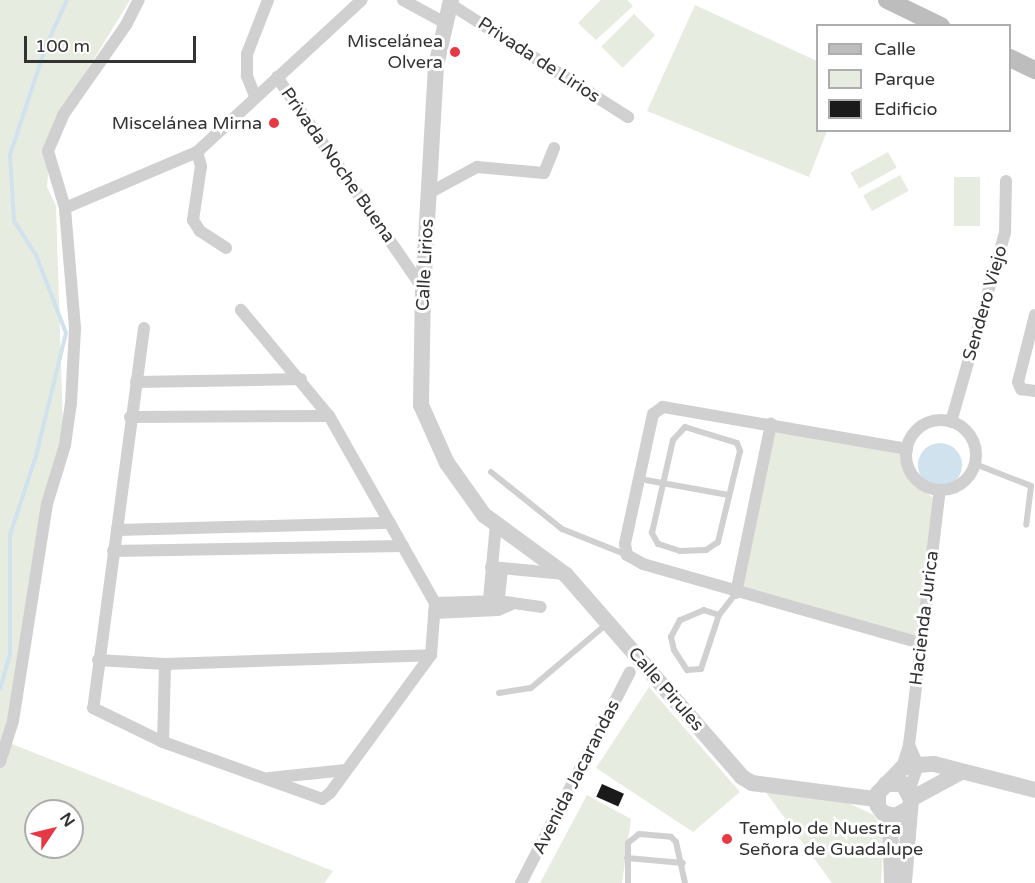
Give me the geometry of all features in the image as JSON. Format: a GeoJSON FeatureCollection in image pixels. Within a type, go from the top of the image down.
{"type":"FeatureCollection","features":[{"type":"Feature","properties":{"kind":"main road"},"geometry":{"type":"LineString","coordinates":[[891,1],[937,24]]}},
{"type":"Feature","properties":{"kind":"main road"},"geometry":{"type":"LineString","coordinates":[[1011,58],[1035,70]]}},
{"type":"Feature","properties":{"kind":"street"},"geometry":{"type":"LineString","coordinates":[[0,762],[13,721],[47,504],[65,445],[71,403],[75,328],[65,208],[48,151],[63,115],[139,0]]}},
{"type":"Feature","properties":{"kind":"street"},"geometry":{"type":"LineString","coordinates":[[255,96],[247,76],[247,54],[268,0]]}},
{"type":"Feature","properties":{"kind":"street","name":"Privada Noche Buena"},"geometry":{"type":"LineString","coordinates":[[362,0],[277,77],[423,288]]}},
{"type":"Feature","properties":{"kind":"street"},"geometry":{"type":"LineString","coordinates":[[403,0],[445,23]]}},
{"type":"Feature","properties":{"kind":"street","name":"Calle Lirios"},"geometry":{"type":"LineString","coordinates":[[450,2],[436,66],[423,288],[421,405],[447,463],[490,520]]}},
{"type":"Feature","properties":{"kind":"street","name":"Privada de Lirios"},"geometry":{"type":"LineString","coordinates":[[450,2],[628,117]]}},
{"type":"Feature","properties":{"kind":"street"},"geometry":{"type":"LineString","coordinates":[[65,208],[197,153],[277,77]]}},
{"type":"Feature","properties":{"kind":"street"},"geometry":{"type":"LineString","coordinates":[[429,193],[477,167],[544,173],[554,148]]}},
{"type":"Feature","properties":{"kind":"street"},"geometry":{"type":"LineString","coordinates":[[197,153],[201,166],[194,220],[200,231],[226,248]]}},
{"type":"Feature","properties":{"kind":"street","name":"Sendero Viejo"},"geometry":{"type":"LineString","coordinates":[[951,422],[1005,233],[1006,181]]}},
{"type":"Feature","properties":{"kind":"street"},"geometry":{"type":"LineString","coordinates":[[144,328],[130,417],[93,708],[163,742],[322,799],[431,655],[434,608],[404,546],[329,416],[301,379],[241,310]]}},
{"type":"Feature","properties":{"kind":"street"},"geometry":{"type":"LineString","coordinates":[[1035,315],[1018,382],[1021,389],[1035,391]]}},
{"type":"Feature","properties":{"kind":"street"},"geometry":{"type":"LineString","coordinates":[[136,382],[301,379]]}},
{"type":"Feature","properties":{"kind":"street"},"geometry":{"type":"LineString","coordinates":[[907,449],[663,406],[653,414],[625,544],[627,555],[643,564],[736,593],[921,643]]}},
{"type":"Feature","properties":{"kind":"street"},"geometry":{"type":"LineString","coordinates":[[130,417],[329,416]]}},
{"type":"Feature","properties":{"kind":"street"},"geometry":{"type":"LineString","coordinates":[[951,422],[973,442],[975,464],[959,485],[940,490],[914,478],[907,449],[923,426],[951,422]]}},
{"type":"Feature","properties":{"kind":"street"},"geometry":{"type":"LineString","coordinates":[[736,593],[771,424]]}},
{"type":"Feature","properties":{"kind":"street","name":"Hacienda Jurica"},"geometry":{"type":"LineString","coordinates":[[910,766],[909,745],[940,490]]}},
{"type":"Feature","properties":{"kind":"street"},"geometry":{"type":"LineString","coordinates":[[490,520],[497,569],[497,605]]}},
{"type":"Feature","properties":{"kind":"street","name":"Calle Pirules"},"geometry":{"type":"LineString","coordinates":[[490,520],[566,574],[742,777],[752,783],[876,799]]}},
{"type":"Feature","properties":{"kind":"street"},"geometry":{"type":"LineString","coordinates":[[117,530],[390,524]]}},
{"type":"Feature","properties":{"kind":"street"},"geometry":{"type":"LineString","coordinates":[[255,527],[256,548]]}},
{"type":"Feature","properties":{"kind":"street"},"geometry":{"type":"LineString","coordinates":[[113,551],[404,546]]}},
{"type":"Feature","properties":{"kind":"street"},"geometry":{"type":"LineString","coordinates":[[497,569],[566,574]]}},
{"type":"Feature","properties":{"kind":"street"},"geometry":{"type":"LineString","coordinates":[[434,608],[497,605],[541,607]]}},
{"type":"Feature","properties":{"kind":"street"},"geometry":{"type":"LineString","coordinates":[[98,660],[165,664],[431,655]]}},
{"type":"Feature","properties":{"kind":"street"},"geometry":{"type":"LineString","coordinates":[[163,742],[165,664]]}},
{"type":"Feature","properties":{"kind":"street","name":"Avenida Jacarandas"},"geometry":{"type":"LineString","coordinates":[[521,883],[630,672]]}},
{"type":"Feature","properties":{"kind":"street"},"geometry":{"type":"LineString","coordinates":[[961,772],[930,785],[909,799],[900,815],[890,816],[878,806],[876,799],[886,784],[910,766],[934,764],[1035,790]]}},
{"type":"Feature","properties":{"kind":"street"},"geometry":{"type":"LineString","coordinates":[[904,883],[910,766]]}},
{"type":"Feature","properties":{"kind":"street"},"geometry":{"type":"LineString","coordinates":[[266,779],[346,770]]}},
{"type":"Feature","properties":{"kind":"street"},"geometry":{"type":"LineString","coordinates":[[886,784],[903,784],[909,799]]}},
{"type":"Feature","properties":{"kind":"street"},"geometry":{"type":"LineString","coordinates":[[890,816],[892,883]]}},
{"type":"Feature","properties":{"kind":"lane"},"geometry":{"type":"LineString","coordinates":[[708,432],[710,415]]}},
{"type":"Feature","properties":{"kind":"lane"},"geometry":{"type":"LineString","coordinates":[[685,427],[708,432],[736,443],[740,451],[718,542],[706,550],[680,551],[658,544],[652,533],[678,431],[685,427]]}},
{"type":"Feature","properties":{"kind":"lane"},"geometry":{"type":"LineString","coordinates":[[975,464],[1031,486],[1026,525]]}},
{"type":"Feature","properties":{"kind":"lane"},"geometry":{"type":"LineString","coordinates":[[491,472],[562,529],[627,555]]}},
{"type":"Feature","properties":{"kind":"lane"},"geometry":{"type":"LineString","coordinates":[[640,479],[729,495]]}},
{"type":"Feature","properties":{"kind":"lane"},"geometry":{"type":"LineString","coordinates":[[719,615],[704,610],[680,620],[671,637],[674,650],[687,670],[701,669],[719,615],[736,593]]}},
{"type":"Feature","properties":{"kind":"lane"},"geometry":{"type":"LineString","coordinates":[[499,693],[531,688],[608,623]]}},
{"type":"Feature","properties":{"kind":"lane"},"geometry":{"type":"LineString","coordinates":[[628,883],[628,843],[639,834],[671,837],[683,863],[685,883]]}},
{"type":"Feature","properties":{"kind":"lane"},"geometry":{"type":"LineString","coordinates":[[627,858],[683,863]]}},
{"type":"Feature","properties":{"kind":"green space"},"geometry":{"type":"Polygon","coordinates":[[[0,0],[130,0],[86,72],[50,150],[47,187],[56,206],[63,427],[7,742],[333,871],[324,883],[0,883],[0,0]]]}},
{"type":"Feature","properties":{"kind":"green space"},"geometry":{"type":"Polygon","coordinates":[[[601,0],[627,0],[633,6],[596,40],[578,23],[601,0]]]}},
{"type":"Feature","properties":{"kind":"green space"},"geometry":{"type":"Polygon","coordinates":[[[695,5],[816,61],[816,132],[827,132],[809,177],[647,111],[695,5]]]}},
{"type":"Feature","properties":{"kind":"green space"},"geometry":{"type":"Polygon","coordinates":[[[634,14],[655,35],[623,68],[601,47],[634,14]]]}},
{"type":"Feature","properties":{"kind":"green space"},"geometry":{"type":"Polygon","coordinates":[[[888,152],[897,168],[859,189],[850,173],[888,152]]]}},
{"type":"Feature","properties":{"kind":"green space"},"geometry":{"type":"Polygon","coordinates":[[[900,175],[909,191],[872,211],[863,195],[900,175]]]}},
{"type":"Feature","properties":{"kind":"green space"},"geometry":{"type":"Polygon","coordinates":[[[954,177],[980,177],[980,226],[954,226],[954,177]]]}},
{"type":"Feature","properties":{"kind":"green space"},"geometry":{"type":"Polygon","coordinates":[[[774,430],[900,454],[913,485],[934,498],[918,638],[742,588],[774,430]]]}},
{"type":"Feature","properties":{"kind":"green space"},"geometry":{"type":"Polygon","coordinates":[[[649,687],[740,792],[693,832],[596,768],[649,687]]]}},
{"type":"Feature","properties":{"kind":"green space"},"geometry":{"type":"Polygon","coordinates":[[[765,791],[846,802],[874,815],[884,831],[881,883],[832,883],[765,791]]]}},
{"type":"Feature","properties":{"kind":"green space"},"geometry":{"type":"Polygon","coordinates":[[[587,795],[631,819],[622,883],[540,883],[587,795]]]}},
{"type":"Feature","properties":{"kind":"water"},"geometry":{"type":"Polygon","coordinates":[[[940,443],[955,450],[962,465],[955,480],[940,487],[925,480],[918,465],[925,450],[940,443]]]}},
{"type":"Feature","properties":{"kind":"building"},"geometry":{"type":"Polygon","coordinates":[[[602,784],[624,794],[618,807],[596,797],[602,784]]]}},
{"type":"Feature","properties":{"kind":"waterway"},"geometry":{"type":"LineString","coordinates":[[0,689],[10,653],[10,535],[36,456],[66,333],[36,255],[14,221],[10,155],[46,46],[67,0]]}},
{"type":"Feature","properties":{"kind":"place","name":"Miscelánea Olvera"},"geometry":{"type":"Point","coordinates":[455,52]}},
{"type":"Feature","properties":{"kind":"place","name":"Miscelánea Mirna"},"geometry":{"type":"Point","coordinates":[274,123]}},
{"type":"Feature","properties":{"kind":"place","name":"Templo de Nuestra Señora de Guadalupe"},"geometry":{"type":"Point","coordinates":[727,839]}}]}
